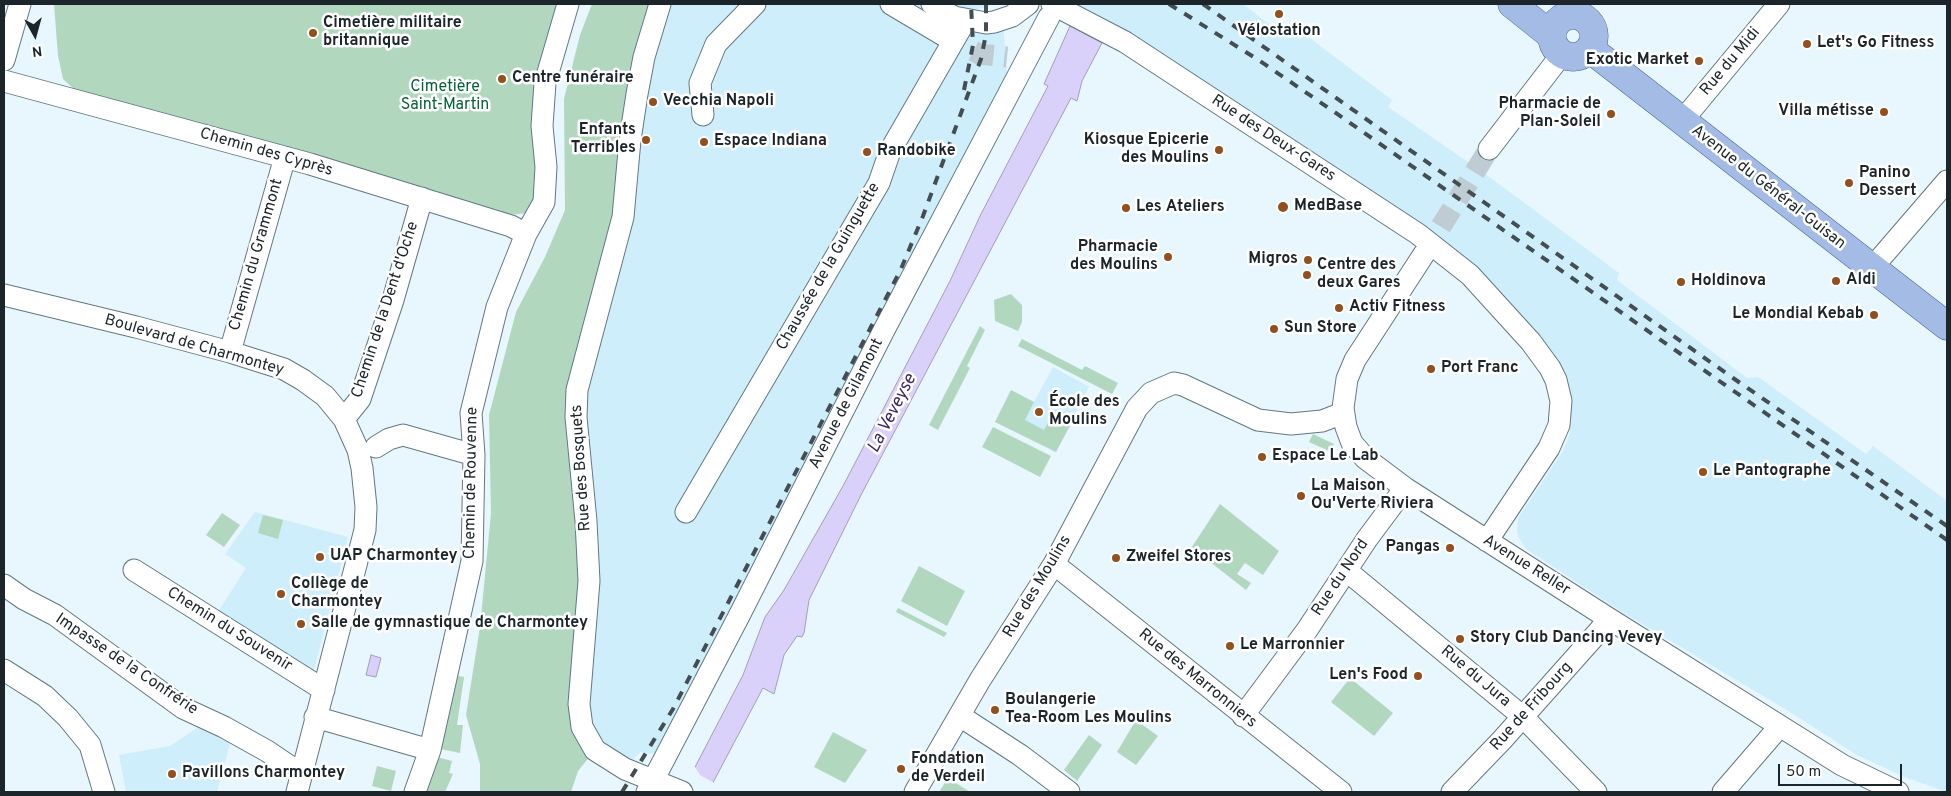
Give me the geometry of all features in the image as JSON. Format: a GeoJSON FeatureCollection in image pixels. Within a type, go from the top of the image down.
{"type":"FeatureCollection","features":[{"type":"Feature","properties":{"kind":"main road"},"geometry":{"type":"LineString","coordinates":[[1512,4],[1557,45],[1577,57],[1590,49],[1594,40],[1592,26],[1581,16],[1566,9],[1553,31],[1557,45]]}},
{"type":"Feature","properties":{"kind":"main road","name":"Avenue du Général-Guisan"},"geometry":{"type":"LineString","coordinates":[[1590,49],[1947,326]]}},
{"type":"Feature","properties":{"kind":"street"},"geometry":{"type":"LineString","coordinates":[[4,60],[20,4]]}},
{"type":"Feature","properties":{"kind":"street","name":"Chemin de Rouvenne"},"geometry":{"type":"LineString","coordinates":[[414,792],[430,750],[472,561],[474,455],[471,413],[497,306],[526,234],[544,202],[546,167],[542,126],[545,83],[568,4]]}},
{"type":"Feature","properties":{"kind":"street","name":"Rue des Bosquets"},"geometry":{"type":"LineString","coordinates":[[660,4],[644,57],[637,94],[630,140],[623,218],[579,378],[576,411],[583,485],[588,581],[579,704],[581,722],[588,739],[596,750],[663,788]]}},
{"type":"Feature","properties":{"kind":"street"},"geometry":{"type":"LineString","coordinates":[[703,115],[700,83],[716,44],[755,4]]}},
{"type":"Feature","properties":{"kind":"street"},"geometry":{"type":"LineString","coordinates":[[891,4],[944,36]]}},
{"type":"Feature","properties":{"kind":"street"},"geometry":{"type":"LineString","coordinates":[[932,4],[954,17],[979,23],[994,22],[1012,16],[1028,4]]}},
{"type":"Feature","properties":{"kind":"street","name":"Rue du Midi"},"geometry":{"type":"LineString","coordinates":[[1682,121],[1779,4]]}},
{"type":"Feature","properties":{"kind":"street","name":"Avenue de Gilamont"},"geometry":{"type":"LineString","coordinates":[[663,788],[1018,56],[1051,10]]}},
{"type":"Feature","properties":{"kind":"street","name":"Rue des Deux-Gares"},"geometry":{"type":"LineString","coordinates":[[1051,10],[1125,42],[1418,234],[1470,275],[1531,342],[1550,368],[1557,385],[1561,401],[1559,425],[1550,448],[1487,541]]}},
{"type":"Feature","properties":{"kind":"street","name":"Chaussée de la Guinguette"},"geometry":{"type":"LineString","coordinates":[[686,512],[879,183],[890,151],[966,20]]}},
{"type":"Feature","properties":{"kind":"street"},"geometry":{"type":"LineString","coordinates":[[1488,149],[1557,45]]}},
{"type":"Feature","properties":{"kind":"street","name":"Chemin des Cyprès"},"geometry":{"type":"LineString","coordinates":[[4,81],[285,157],[511,226],[526,234]]}},
{"type":"Feature","properties":{"kind":"street","name":"Chemin du Grammont"},"geometry":{"type":"LineString","coordinates":[[230,352],[285,157]]}},
{"type":"Feature","properties":{"kind":"street"},"geometry":{"type":"LineString","coordinates":[[1872,268],[1947,181]]}},
{"type":"Feature","properties":{"kind":"street","name":"Chemin de la Dent d'Oche"},"geometry":{"type":"LineString","coordinates":[[344,419],[360,398],[363,390],[393,300],[422,198]]}},
{"type":"Feature","properties":{"kind":"street"},"geometry":{"type":"LineString","coordinates":[[1343,413],[1347,379],[1354,360],[1424,254]]}},
{"type":"Feature","properties":{"kind":"street","name":"Boulevard de Charmontey"},"geometry":{"type":"LineString","coordinates":[[4,295],[230,352],[284,369],[325,396],[344,419],[358,450],[362,468],[366,507],[364,530],[299,783]]}},
{"type":"Feature","properties":{"kind":"street","name":"Rue des Moulins"},"geometry":{"type":"LineString","coordinates":[[915,792],[980,680],[1054,564],[1137,408],[1151,393],[1174,383],[1183,385],[1258,420],[1291,424],[1322,421],[1343,413]]}},
{"type":"Feature","properties":{"kind":"street","name":"Avenue Reller"},"geometry":{"type":"LineString","coordinates":[[1343,413],[1352,443],[1372,464],[1405,488],[1780,726],[1861,775],[1898,792]]}},
{"type":"Feature","properties":{"kind":"street"},"geometry":{"type":"LineString","coordinates":[[376,447],[389,439],[403,435],[474,455]]}},
{"type":"Feature","properties":{"kind":"street","name":"Rue du Nord"},"geometry":{"type":"LineString","coordinates":[[1244,716],[1347,571],[1367,539],[1405,488]]}},
{"type":"Feature","properties":{"kind":"street","name":"Rue des Marronniers"},"geometry":{"type":"LineString","coordinates":[[1054,564],[1341,792]]}},
{"type":"Feature","properties":{"kind":"street","name":"Chemin du Souvenir"},"geometry":{"type":"LineString","coordinates":[[134,570],[324,690]]}},
{"type":"Feature","properties":{"kind":"street","name":"Rue du Jura"},"geometry":{"type":"LineString","coordinates":[[1347,571],[1522,716],[1596,792]]}},
{"type":"Feature","properties":{"kind":"street","name":"Impasse de la Confrérie"},"geometry":{"type":"LineString","coordinates":[[4,585],[24,599],[55,615],[183,708],[224,727],[267,751],[299,783]]}},
{"type":"Feature","properties":{"kind":"street","name":"Rue de Fribourg"},"geometry":{"type":"LineString","coordinates":[[1452,792],[1502,740],[1600,630],[1608,618]]}},
{"type":"Feature","properties":{"kind":"street"},"geometry":{"type":"LineString","coordinates":[[4,670],[45,696],[74,725],[90,745],[104,792]]}},
{"type":"Feature","properties":{"kind":"street"},"geometry":{"type":"LineString","coordinates":[[960,716],[1020,755],[1070,792]]}},
{"type":"Feature","properties":{"kind":"street"},"geometry":{"type":"LineString","coordinates":[[315,718],[430,750]]}},
{"type":"Feature","properties":{"kind":"street"},"geometry":{"type":"LineString","coordinates":[[1723,792],[1780,726]]}},
{"type":"Feature","properties":{"kind":"shaded area"},"geometry":{"type":"Polygon","coordinates":[[[660,4],[932,4],[1003,20],[1007,75],[660,749],[651,754],[640,752],[625,769],[588,739],[576,417],[660,4]]]}},
{"type":"Feature","properties":{"kind":"shaded area"},"geometry":{"type":"Polygon","coordinates":[[[949,4],[991,4],[967,11],[949,4]]]}},
{"type":"Feature","properties":{"kind":"shaded area"},"geometry":{"type":"Polygon","coordinates":[[[1066,4],[1243,4],[1284,36],[1294,24],[1299,30],[1392,100],[1388,107],[1484,173],[1619,273],[1617,280],[1747,378],[1758,377],[1866,454],[1873,446],[1947,501],[1947,792],[1907,778],[1857,755],[1790,712],[1622,612],[1526,549],[1517,532],[1518,518],[1563,451],[1570,433],[1571,406],[1508,304],[1066,4]]]}},
{"type":"Feature","properties":{"kind":"shaded area","name":"École des Moulins"},"geometry":{"type":"Polygon","coordinates":[[[1053,367],[1089,387],[1056,452],[995,422],[1011,390],[1034,402],[1053,367]]]}},
{"type":"Feature","properties":{"kind":"shaded area","name":"Collège de Charmontey"},"geometry":{"type":"Polygon","coordinates":[[[255,512],[348,537],[311,682],[213,620],[246,568],[225,554],[255,512]]]}},
{"type":"Feature","properties":{"kind":"shaded area","name":"Pavillons Charmontey"},"geometry":{"type":"Polygon","coordinates":[[[200,726],[230,743],[217,792],[126,792],[119,755],[170,746],[200,726]]]}},
{"type":"Feature","properties":{"kind":"green space","name":"Cimetière Saint-Martin"},"geometry":{"type":"Polygon","coordinates":[[[54,4],[562,4],[535,199],[527,213],[510,215],[78,93],[63,79],[58,56],[54,4]]]}},
{"type":"Feature","properties":{"kind":"green space"},"geometry":{"type":"Polygon","coordinates":[[[592,4],[660,4],[633,118],[579,378],[580,686],[595,750],[578,771],[571,792],[480,792],[480,764],[466,715],[480,627],[491,513],[489,415],[516,312],[545,257],[565,210],[564,99],[580,35],[592,4]]]}},
{"type":"Feature","properties":{"kind":"green space"},"geometry":{"type":"Polygon","coordinates":[[[1011,294],[1022,305],[1022,322],[1018,331],[995,321],[994,300],[1011,294]]]}},
{"type":"Feature","properties":{"kind":"green space"},"geometry":{"type":"Polygon","coordinates":[[[980,326],[985,330],[967,366],[970,368],[938,430],[929,425],[980,326]]]}},
{"type":"Feature","properties":{"kind":"green space"},"geometry":{"type":"Polygon","coordinates":[[[1022,339],[1082,370],[1085,366],[1118,383],[1112,394],[1018,346],[1022,339]]]}},
{"type":"Feature","properties":{"kind":"green space"},"geometry":{"type":"Polygon","coordinates":[[[1011,390],[1034,402],[1025,420],[1044,430],[1054,412],[1072,422],[1056,452],[995,422],[1011,390]]]}},
{"type":"Feature","properties":{"kind":"green space"},"geometry":{"type":"Polygon","coordinates":[[[993,427],[1051,456],[1040,477],[982,447],[993,427]]]}},
{"type":"Feature","properties":{"kind":"green space"},"geometry":{"type":"Polygon","coordinates":[[[1313,434],[1334,444],[1331,452],[1309,442],[1313,434]]]}},
{"type":"Feature","properties":{"kind":"green space"},"geometry":{"type":"Polygon","coordinates":[[[1220,504],[1279,551],[1263,575],[1245,563],[1237,574],[1251,583],[1246,590],[1196,551],[1192,554],[1188,553],[1220,504]]]}},
{"type":"Feature","properties":{"kind":"green space"},"geometry":{"type":"Polygon","coordinates":[[[222,513],[240,525],[224,547],[206,535],[222,513]]]}},
{"type":"Feature","properties":{"kind":"green space"},"geometry":{"type":"Polygon","coordinates":[[[263,515],[283,520],[278,539],[258,533],[263,515]]]}},
{"type":"Feature","properties":{"kind":"green space"},"geometry":{"type":"Polygon","coordinates":[[[919,566],[965,591],[947,626],[901,601],[919,566]]]}},
{"type":"Feature","properties":{"kind":"green space"},"geometry":{"type":"Polygon","coordinates":[[[898,608],[947,633],[944,637],[896,612],[898,608]]]}},
{"type":"Feature","properties":{"kind":"green space"},"geometry":{"type":"Polygon","coordinates":[[[453,669],[459,670],[458,676],[464,677],[457,725],[463,725],[460,753],[436,748],[453,669]]]}},
{"type":"Feature","properties":{"kind":"green space"},"geometry":{"type":"Polygon","coordinates":[[[1350,678],[1393,713],[1374,736],[1331,702],[1350,678]]]}},
{"type":"Feature","properties":{"kind":"green space"},"geometry":{"type":"Polygon","coordinates":[[[1136,720],[1158,736],[1136,765],[1117,752],[1136,720]]]}},
{"type":"Feature","properties":{"kind":"green space"},"geometry":{"type":"Polygon","coordinates":[[[833,732],[867,750],[845,783],[814,767],[833,732]]]}},
{"type":"Feature","properties":{"kind":"green space"},"geometry":{"type":"Polygon","coordinates":[[[1089,735],[1102,745],[1077,781],[1064,770],[1089,735]]]}},
{"type":"Feature","properties":{"kind":"green space"},"geometry":{"type":"Polygon","coordinates":[[[433,756],[452,761],[449,773],[453,774],[445,792],[419,792],[433,756]]]}},
{"type":"Feature","properties":{"kind":"green space"},"geometry":{"type":"Polygon","coordinates":[[[377,766],[396,771],[391,791],[372,786],[377,766]]]}},
{"type":"Feature","properties":{"kind":"green space"},"geometry":{"type":"Polygon","coordinates":[[[948,778],[970,792],[939,792],[948,778]]]}},
{"type":"Feature","properties":{"kind":"water","name":"La Veveyse"},"geometry":{"type":"Polygon","coordinates":[[[1070,26],[1102,43],[1082,81],[1077,101],[1071,98],[861,495],[809,600],[804,633],[802,637],[797,636],[784,655],[774,694],[763,688],[708,792],[682,792],[743,675],[765,617],[784,590],[843,486],[950,281],[981,214],[1048,86],[1044,84],[1070,26]]]}},
{"type":"Feature","properties":{"kind":"water"},"geometry":{"type":"Polygon","coordinates":[[[371,655],[381,658],[376,677],[366,675],[371,655]]]}},
{"type":"Feature","properties":{"kind":"pier"},"geometry":{"type":"Polygon","coordinates":[[[693,764],[700,775],[716,784],[711,792],[679,792],[693,764]]]}},
{"type":"Feature","properties":{"kind":"tunnel"},"geometry":{"type":"LineString","coordinates":[[945,36],[979,54],[1007,57]]}},
{"type":"Feature","properties":{"kind":"tunnel"},"geometry":{"type":"LineString","coordinates":[[1424,254],[1489,149]]}},
{"type":"Feature","properties":{"kind":"railway"},"geometry":{"type":"LineString","coordinates":[[964,90],[973,45],[971,4]]}},
{"type":"Feature","properties":{"kind":"railway"},"geometry":{"type":"LineString","coordinates":[[622,792],[673,709],[901,269],[923,216],[981,59],[986,34],[986,4]]}},
{"type":"Feature","properties":{"kind":"railway"},"geometry":{"type":"LineString","coordinates":[[1169,4],[1257,59],[1333,111],[1947,540]]}},
{"type":"Feature","properties":{"kind":"railway"},"geometry":{"type":"LineString","coordinates":[[1203,4],[1733,378],[1947,526]]}},
{"type":"Feature","properties":{"kind":"place","name":"Vélostation"},"geometry":{"type":"Point","coordinates":[1279,14]}},
{"type":"Feature","properties":{"kind":"place","name":"Cimetière militaire britannique"},"geometry":{"type":"Point","coordinates":[313,33]}},
{"type":"Feature","properties":{"kind":"place","name":"Let's Go Fitness"},"geometry":{"type":"Point","coordinates":[1807,44]}},
{"type":"Feature","properties":{"kind":"place","name":"Exotic Market"},"geometry":{"type":"Point","coordinates":[1699,61]}},
{"type":"Feature","properties":{"kind":"place","name":"Centre funéraire"},"geometry":{"type":"Point","coordinates":[502,79]}},
{"type":"Feature","properties":{"kind":"place","name":"Vecchia Napoli"},"geometry":{"type":"Point","coordinates":[653,102]}},
{"type":"Feature","properties":{"kind":"place","name":"Villa métisse"},"geometry":{"type":"Point","coordinates":[1884,112]}},
{"type":"Feature","properties":{"kind":"place","name":"Pharmacie de Plan-Soleil"},"geometry":{"type":"Point","coordinates":[1611,114]}},
{"type":"Feature","properties":{"kind":"place","name":"Enfants Terribles"},"geometry":{"type":"Point","coordinates":[646,140]}},
{"type":"Feature","properties":{"kind":"place","name":"Espace Indiana"},"geometry":{"type":"Point","coordinates":[704,142]}},
{"type":"Feature","properties":{"kind":"place","name":"Kiosque Epicerie des Moulins"},"geometry":{"type":"Point","coordinates":[1219,150]}},
{"type":"Feature","properties":{"kind":"place","name":"Randobike"},"geometry":{"type":"Point","coordinates":[867,152]}},
{"type":"Feature","properties":{"kind":"place","name":"Panino Dessert"},"geometry":{"type":"Point","coordinates":[1849,183]}},
{"type":"Feature","properties":{"kind":"place","name":"MedBase"},"geometry":{"type":"Point","coordinates":[1283,207]}},
{"type":"Feature","properties":{"kind":"place","name":"Les Ateliers"},"geometry":{"type":"Point","coordinates":[1126,208]}},
{"type":"Feature","properties":{"kind":"place","name":"Pharmacie des Moulins"},"geometry":{"type":"Point","coordinates":[1168,257]}},
{"type":"Feature","properties":{"kind":"place","name":"Migros"},"geometry":{"type":"Point","coordinates":[1308,260]}},
{"type":"Feature","properties":{"kind":"place","name":"Centre des deux Gares"},"geometry":{"type":"Point","coordinates":[1307,275]}},
{"type":"Feature","properties":{"kind":"place","name":"Aldi"},"geometry":{"type":"Point","coordinates":[1836,281]}},
{"type":"Feature","properties":{"kind":"place","name":"Holdinova"},"geometry":{"type":"Point","coordinates":[1681,282]}},
{"type":"Feature","properties":{"kind":"place","name":"Activ Fitness"},"geometry":{"type":"Point","coordinates":[1339,308]}},
{"type":"Feature","properties":{"kind":"place","name":"Le Mondial Kebab"},"geometry":{"type":"Point","coordinates":[1874,315]}},
{"type":"Feature","properties":{"kind":"place","name":"Sun Store"},"geometry":{"type":"Point","coordinates":[1274,329]}},
{"type":"Feature","properties":{"kind":"place","name":"Port Franc"},"geometry":{"type":"Point","coordinates":[1431,369]}},
{"type":"Feature","properties":{"kind":"place","name":"École des Moulins"},"geometry":{"type":"Point","coordinates":[1039,412]}},
{"type":"Feature","properties":{"kind":"place","name":"Espace Le Lab"},"geometry":{"type":"Point","coordinates":[1262,457]}},
{"type":"Feature","properties":{"kind":"place","name":"Le Pantographe"},"geometry":{"type":"Point","coordinates":[1703,472]}},
{"type":"Feature","properties":{"kind":"place","name":"La Maison Ou'Verte Riviera"},"geometry":{"type":"Point","coordinates":[1301,496]}},
{"type":"Feature","properties":{"kind":"place","name":"Pangas"},"geometry":{"type":"Point","coordinates":[1450,548]}},
{"type":"Feature","properties":{"kind":"place","name":"UAP Charmontey"},"geometry":{"type":"Point","coordinates":[320,557]}},
{"type":"Feature","properties":{"kind":"place","name":"Zweifel Stores"},"geometry":{"type":"Point","coordinates":[1116,558]}},
{"type":"Feature","properties":{"kind":"place","name":"Collège de Charmontey"},"geometry":{"type":"Point","coordinates":[281,594]}},
{"type":"Feature","properties":{"kind":"place","name":"Salle de gymnastique de Charmontey"},"geometry":{"type":"Point","coordinates":[301,624]}},
{"type":"Feature","properties":{"kind":"place","name":"Story Club Dancing Vevey"},"geometry":{"type":"Point","coordinates":[1460,639]}},
{"type":"Feature","properties":{"kind":"place","name":"Le Marronnier"},"geometry":{"type":"Point","coordinates":[1230,646]}},
{"type":"Feature","properties":{"kind":"place","name":"Len's Food"},"geometry":{"type":"Point","coordinates":[1418,676]}},
{"type":"Feature","properties":{"kind":"place","name":"Boulangerie Tea-Room Les Moulins"},"geometry":{"type":"Point","coordinates":[995,710]}},
{"type":"Feature","properties":{"kind":"place","name":"Fondation de Verdeil"},"geometry":{"type":"Point","coordinates":[901,769]}},
{"type":"Feature","properties":{"kind":"place","name":"Pavillons Charmontey"},"geometry":{"type":"Point","coordinates":[172,774]}}]}
